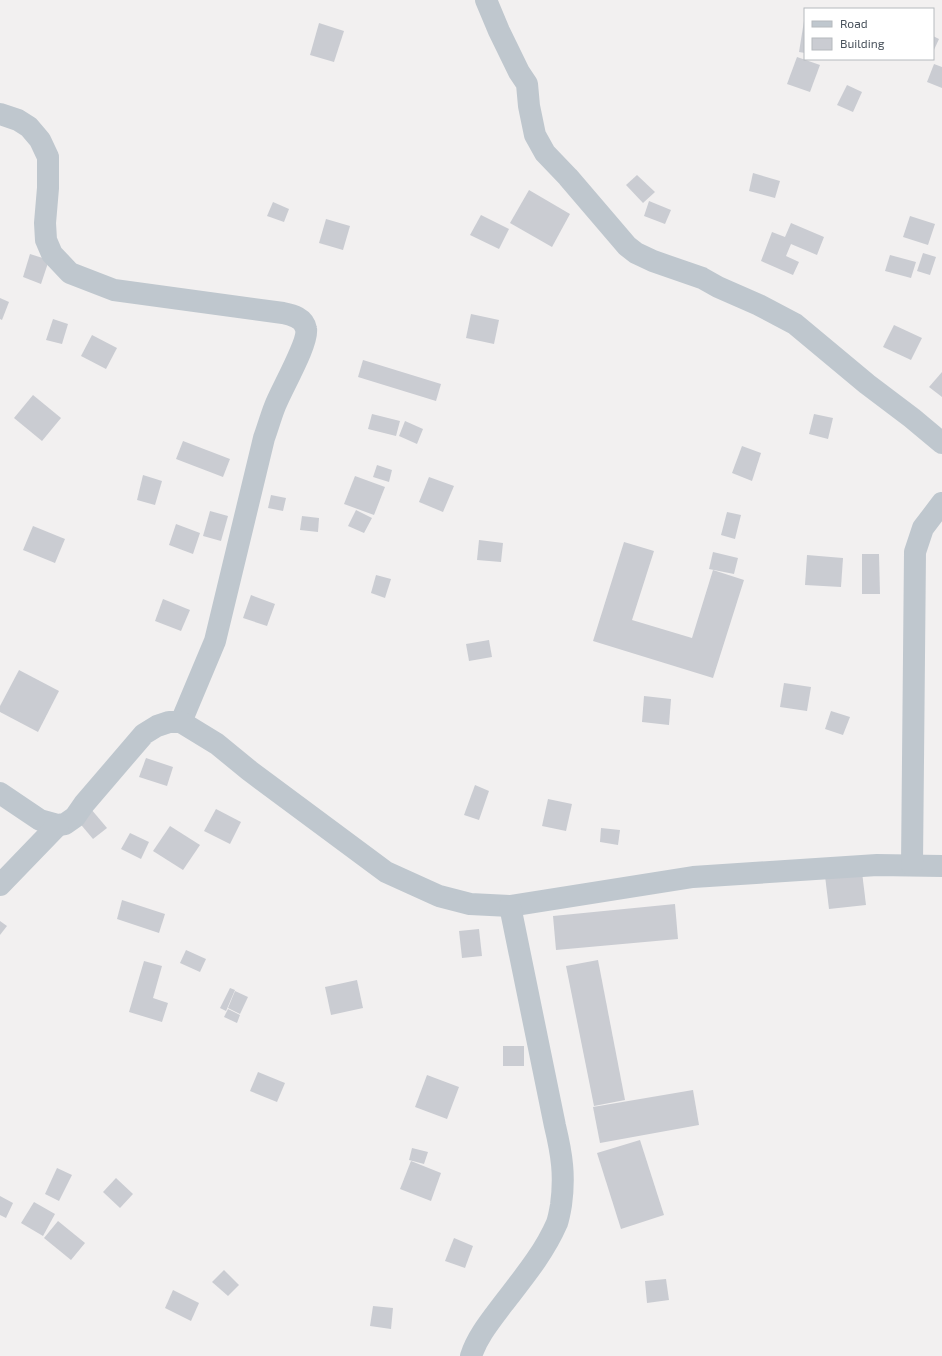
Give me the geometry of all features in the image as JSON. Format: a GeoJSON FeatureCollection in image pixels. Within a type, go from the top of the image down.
{"type":"FeatureCollection","features":[{"type":"Feature","properties":{"kind":"street"},"geometry":{"type":"LineString","coordinates":[[486,0],[519,72],[527,84],[529,106],[535,135],[545,153],[568,177],[627,246],[636,253],[653,261],[702,278],[718,287],[760,305],[795,324],[867,384],[942,443]]}},
{"type":"Feature","properties":{"kind":"street"},"geometry":{"type":"LineString","coordinates":[[0,114],[18,120],[29,127],[40,140],[48,157],[48,188],[45,223],[46,240],[52,254],[70,273],[114,290],[283,313],[295,316],[304,322],[307,331],[304,344],[275,405],[264,438],[215,640],[181,722]]}},
{"type":"Feature","properties":{"kind":"street"},"geometry":{"type":"LineString","coordinates":[[912,865],[915,552],[923,528],[942,503]]}},
{"type":"Feature","properties":{"kind":"street"},"geometry":{"type":"LineString","coordinates":[[0,793],[40,820],[58,825],[65,824],[75,817],[84,804],[144,734],[157,726],[169,722],[181,722],[217,744],[250,771],[386,872],[439,896],[470,904],[510,906],[694,877],[877,865],[942,866]]}},
{"type":"Feature","properties":{"kind":"street"},"geometry":{"type":"LineString","coordinates":[[0,886],[58,825]]}},
{"type":"Feature","properties":{"kind":"street"},"geometry":{"type":"LineString","coordinates":[[471,1356],[474,1347],[498,1311],[544,1249],[558,1221],[564,1174],[561,1151],[510,906]]}},
{"type":"Feature","properties":{"kind":"building"},"geometry":{"type":"Polygon","coordinates":[[[804,21],[804,53],[799,52],[804,21]]]}},
{"type":"Feature","properties":{"kind":"building"},"geometry":{"type":"Polygon","coordinates":[[[319,23],[344,31],[334,62],[310,55],[319,23]]]}},
{"type":"Feature","properties":{"kind":"building"},"geometry":{"type":"Polygon","coordinates":[[[934,36],[939,39],[934,50],[934,36]]]}},
{"type":"Feature","properties":{"kind":"building"},"geometry":{"type":"Polygon","coordinates":[[[797,57],[820,65],[810,92],[787,84],[797,57]]]}},
{"type":"Feature","properties":{"kind":"building"},"geometry":{"type":"Polygon","coordinates":[[[934,64],[942,67],[942,88],[927,82],[934,64]]]}},
{"type":"Feature","properties":{"kind":"building"},"geometry":{"type":"Polygon","coordinates":[[[847,85],[862,92],[853,112],[837,105],[847,85]]]}},
{"type":"Feature","properties":{"kind":"building"},"geometry":{"type":"Polygon","coordinates":[[[753,173],[780,181],[775,198],[749,191],[753,173]]]}},
{"type":"Feature","properties":{"kind":"building"},"geometry":{"type":"Polygon","coordinates":[[[637,175],[655,192],[643,203],[626,185],[637,175]]]}},
{"type":"Feature","properties":{"kind":"building"},"geometry":{"type":"Polygon","coordinates":[[[529,190],[570,214],[552,247],[510,223],[529,190]]]}},
{"type":"Feature","properties":{"kind":"building"},"geometry":{"type":"Polygon","coordinates":[[[649,201],[671,210],[665,224],[644,216],[649,201]]]}},
{"type":"Feature","properties":{"kind":"building"},"geometry":{"type":"Polygon","coordinates":[[[273,202],[289,209],[284,222],[267,216],[273,202]]]}},
{"type":"Feature","properties":{"kind":"building"},"geometry":{"type":"Polygon","coordinates":[[[481,215],[509,229],[499,249],[470,235],[481,215]]]}},
{"type":"Feature","properties":{"kind":"building"},"geometry":{"type":"Polygon","coordinates":[[[910,216],[935,224],[928,245],[903,237],[910,216]]]}},
{"type":"Feature","properties":{"kind":"building"},"geometry":{"type":"Polygon","coordinates":[[[326,219],[350,226],[343,250],[319,243],[326,219]]]}},
{"type":"Feature","properties":{"kind":"building"},"geometry":{"type":"Polygon","coordinates":[[[791,223],[824,237],[817,255],[791,244],[786,256],[799,262],[793,275],[761,261],[772,232],[785,237],[791,223]]]}},
{"type":"Feature","properties":{"kind":"building"},"geometry":{"type":"Polygon","coordinates":[[[923,253],[936,257],[930,275],[917,271],[923,253]]]}},
{"type":"Feature","properties":{"kind":"building"},"geometry":{"type":"Polygon","coordinates":[[[30,254],[49,260],[41,284],[23,277],[30,254]]]}},
{"type":"Feature","properties":{"kind":"building"},"geometry":{"type":"Polygon","coordinates":[[[890,255],[916,262],[911,278],[885,271],[890,255]]]}},
{"type":"Feature","properties":{"kind":"building"},"geometry":{"type":"Polygon","coordinates":[[[0,298],[9,302],[2,320],[0,319],[0,298]]]}},
{"type":"Feature","properties":{"kind":"building"},"geometry":{"type":"Polygon","coordinates":[[[471,314],[499,320],[494,344],[466,338],[471,314]]]}},
{"type":"Feature","properties":{"kind":"building"},"geometry":{"type":"Polygon","coordinates":[[[53,319],[68,324],[62,344],[46,340],[53,319]]]}},
{"type":"Feature","properties":{"kind":"building"},"geometry":{"type":"Polygon","coordinates":[[[894,325],[922,338],[911,360],[883,347],[894,325]]]}},
{"type":"Feature","properties":{"kind":"building"},"geometry":{"type":"Polygon","coordinates":[[[92,335],[117,348],[106,369],[81,356],[92,335]]]}},
{"type":"Feature","properties":{"kind":"building"},"geometry":{"type":"Polygon","coordinates":[[[363,360],[441,384],[436,401],[358,377],[363,360]]]}},
{"type":"Feature","properties":{"kind":"building"},"geometry":{"type":"Polygon","coordinates":[[[942,372],[942,397],[929,387],[942,372]]]}},
{"type":"Feature","properties":{"kind":"building"},"geometry":{"type":"Polygon","coordinates":[[[33,395],[61,418],[42,441],[14,418],[33,395]]]}},
{"type":"Feature","properties":{"kind":"building"},"geometry":{"type":"Polygon","coordinates":[[[372,414],[400,421],[396,436],[368,429],[372,414]]]}},
{"type":"Feature","properties":{"kind":"building"},"geometry":{"type":"Polygon","coordinates":[[[814,414],[833,418],[828,439],[809,434],[814,414]]]}},
{"type":"Feature","properties":{"kind":"building"},"geometry":{"type":"Polygon","coordinates":[[[405,421],[423,429],[417,444],[399,436],[405,421]]]}},
{"type":"Feature","properties":{"kind":"building"},"geometry":{"type":"Polygon","coordinates":[[[183,441],[230,459],[223,477],[176,459],[183,441]]]}},
{"type":"Feature","properties":{"kind":"building"},"geometry":{"type":"Polygon","coordinates":[[[742,446],[761,453],[752,481],[732,473],[742,446]]]}},
{"type":"Feature","properties":{"kind":"building"},"geometry":{"type":"Polygon","coordinates":[[[377,465],[392,470],[389,482],[373,477],[377,465]]]}},
{"type":"Feature","properties":{"kind":"building"},"geometry":{"type":"Polygon","coordinates":[[[143,475],[162,481],[155,505],[137,500],[143,475]]]}},
{"type":"Feature","properties":{"kind":"building"},"geometry":{"type":"Polygon","coordinates":[[[355,476],[385,487],[374,515],[344,504],[355,476]]]}},
{"type":"Feature","properties":{"kind":"building"},"geometry":{"type":"Polygon","coordinates":[[[429,477],[454,486],[443,512],[419,502],[429,477]]]}},
{"type":"Feature","properties":{"kind":"building"},"geometry":{"type":"Polygon","coordinates":[[[271,495],[286,498],[283,511],[268,508],[271,495]]]}},
{"type":"Feature","properties":{"kind":"building"},"geometry":{"type":"Polygon","coordinates":[[[356,510],[372,518],[364,533],[348,526],[356,510]]]}},
{"type":"Feature","properties":{"kind":"building"},"geometry":{"type":"Polygon","coordinates":[[[210,511],[228,516],[221,541],[203,536],[210,511]]]}},
{"type":"Feature","properties":{"kind":"building"},"geometry":{"type":"Polygon","coordinates":[[[727,512],[741,515],[735,539],[721,535],[727,512]]]}},
{"type":"Feature","properties":{"kind":"building"},"geometry":{"type":"Polygon","coordinates":[[[302,516],[319,518],[318,532],[300,530],[302,516]]]}},
{"type":"Feature","properties":{"kind":"building"},"geometry":{"type":"Polygon","coordinates":[[[176,524],[200,533],[193,554],[169,545],[176,524]]]}},
{"type":"Feature","properties":{"kind":"building"},"geometry":{"type":"Polygon","coordinates":[[[33,526],[65,539],[55,563],[23,550],[33,526]]]}},
{"type":"Feature","properties":{"kind":"building"},"geometry":{"type":"Polygon","coordinates":[[[479,540],[503,543],[501,562],[477,560],[479,540]]]}},
{"type":"Feature","properties":{"kind":"building"},"geometry":{"type":"Polygon","coordinates":[[[624,542],[654,551],[632,620],[692,638],[713,570],[744,580],[713,678],[593,641],[624,542]]]}},
{"type":"Feature","properties":{"kind":"building"},"geometry":{"type":"Polygon","coordinates":[[[713,552],[738,558],[734,574],[709,569],[713,552]]]}},
{"type":"Feature","properties":{"kind":"building"},"geometry":{"type":"Polygon","coordinates":[[[862,554],[879,554],[880,594],[862,594],[862,554]]]}},
{"type":"Feature","properties":{"kind":"building"},"geometry":{"type":"Polygon","coordinates":[[[807,555],[843,558],[841,587],[805,585],[807,555]]]}},
{"type":"Feature","properties":{"kind":"building"},"geometry":{"type":"Polygon","coordinates":[[[376,575],[391,579],[385,598],[371,593],[376,575]]]}},
{"type":"Feature","properties":{"kind":"building"},"geometry":{"type":"Polygon","coordinates":[[[251,595],[275,604],[267,626],[243,618],[251,595]]]}},
{"type":"Feature","properties":{"kind":"building"},"geometry":{"type":"Polygon","coordinates":[[[163,599],[190,610],[181,631],[155,621],[163,599]]]}},
{"type":"Feature","properties":{"kind":"building"},"geometry":{"type":"Polygon","coordinates":[[[489,640],[492,657],[469,661],[466,644],[489,640]]]}},
{"type":"Feature","properties":{"kind":"building"},"geometry":{"type":"Polygon","coordinates":[[[19,670],[59,691],[38,732],[0,712],[0,706],[19,670]]]}},
{"type":"Feature","properties":{"kind":"building"},"geometry":{"type":"Polygon","coordinates":[[[784,683],[811,687],[807,711],[780,707],[784,683]]]}},
{"type":"Feature","properties":{"kind":"building"},"geometry":{"type":"Polygon","coordinates":[[[644,696],[671,699],[669,725],[642,722],[644,696]]]}},
{"type":"Feature","properties":{"kind":"building"},"geometry":{"type":"Polygon","coordinates":[[[831,711],[850,717],[843,735],[825,729],[831,711]]]}},
{"type":"Feature","properties":{"kind":"building"},"geometry":{"type":"Polygon","coordinates":[[[146,758],[173,767],[167,786],[139,777],[146,758]]]}},
{"type":"Feature","properties":{"kind":"building"},"geometry":{"type":"Polygon","coordinates":[[[475,785],[489,791],[479,820],[464,815],[475,785]]]}},
{"type":"Feature","properties":{"kind":"building"},"geometry":{"type":"Polygon","coordinates":[[[548,799],[572,804],[566,831],[542,826],[548,799]]]}},
{"type":"Feature","properties":{"kind":"building"},"geometry":{"type":"Polygon","coordinates":[[[91,809],[107,828],[93,839],[77,820],[91,809]]]}},
{"type":"Feature","properties":{"kind":"building"},"geometry":{"type":"Polygon","coordinates":[[[216,809],[241,822],[230,844],[204,831],[216,809]]]}},
{"type":"Feature","properties":{"kind":"building"},"geometry":{"type":"Polygon","coordinates":[[[170,826],[200,845],[183,870],[153,851],[170,826]]]}},
{"type":"Feature","properties":{"kind":"building"},"geometry":{"type":"Polygon","coordinates":[[[601,828],[620,830],[618,845],[600,842],[601,828]]]}},
{"type":"Feature","properties":{"kind":"building"},"geometry":{"type":"Polygon","coordinates":[[[130,833],[149,842],[141,859],[121,849],[130,833]]]}},
{"type":"Feature","properties":{"kind":"building"},"geometry":{"type":"Polygon","coordinates":[[[862,872],[866,905],[829,909],[825,876],[862,872]]]}},
{"type":"Feature","properties":{"kind":"building"},"geometry":{"type":"Polygon","coordinates":[[[122,900],[165,914],[159,933],[117,919],[122,900]]]}},
{"type":"Feature","properties":{"kind":"building"},"geometry":{"type":"Polygon","coordinates":[[[675,904],[678,939],[556,950],[553,916],[675,904]]]}},
{"type":"Feature","properties":{"kind":"building"},"geometry":{"type":"Polygon","coordinates":[[[0,921],[7,926],[0,935],[0,921]]]}},
{"type":"Feature","properties":{"kind":"building"},"geometry":{"type":"Polygon","coordinates":[[[479,929],[482,956],[462,958],[459,931],[479,929]]]}},
{"type":"Feature","properties":{"kind":"building"},"geometry":{"type":"Polygon","coordinates":[[[186,950],[206,959],[200,972],[180,963],[186,950]]]}},
{"type":"Feature","properties":{"kind":"building"},"geometry":{"type":"Polygon","coordinates":[[[598,960],[625,1100],[594,1106],[566,966],[598,960]]]}},
{"type":"Feature","properties":{"kind":"building"},"geometry":{"type":"Polygon","coordinates":[[[144,961],[162,966],[153,998],[168,1003],[162,1022],[129,1012],[144,961]]]}},
{"type":"Feature","properties":{"kind":"building"},"geometry":{"type":"Polygon","coordinates":[[[357,980],[363,1008],[331,1015],[325,987],[357,980]]]}},
{"type":"Feature","properties":{"kind":"building"},"geometry":{"type":"Polygon","coordinates":[[[230,988],[235,990],[226,1011],[220,1008],[230,988]]]}},
{"type":"Feature","properties":{"kind":"building"},"geometry":{"type":"Polygon","coordinates":[[[235,991],[248,997],[240,1014],[228,1008],[235,991]]]}},
{"type":"Feature","properties":{"kind":"building"},"geometry":{"type":"Polygon","coordinates":[[[228,1009],[240,1015],[237,1023],[224,1017],[228,1009]]]}},
{"type":"Feature","properties":{"kind":"building"},"geometry":{"type":"Polygon","coordinates":[[[503,1046],[524,1046],[524,1066],[503,1066],[503,1046]]]}},
{"type":"Feature","properties":{"kind":"building"},"geometry":{"type":"Polygon","coordinates":[[[258,1072],[285,1083],[277,1102],[250,1091],[258,1072]]]}},
{"type":"Feature","properties":{"kind":"building"},"geometry":{"type":"Polygon","coordinates":[[[427,1075],[459,1087],[447,1119],[415,1107],[427,1075]]]}},
{"type":"Feature","properties":{"kind":"building"},"geometry":{"type":"Polygon","coordinates":[[[693,1090],[699,1125],[600,1143],[593,1107],[693,1090]]]}},
{"type":"Feature","properties":{"kind":"building"},"geometry":{"type":"Polygon","coordinates":[[[640,1140],[664,1215],[621,1229],[597,1153],[640,1140]]]}},
{"type":"Feature","properties":{"kind":"building"},"geometry":{"type":"Polygon","coordinates":[[[412,1148],[428,1152],[424,1164],[409,1160],[412,1148]]]}},
{"type":"Feature","properties":{"kind":"building"},"geometry":{"type":"Polygon","coordinates":[[[411,1161],[441,1173],[431,1201],[400,1189],[411,1161]]]}},
{"type":"Feature","properties":{"kind":"building"},"geometry":{"type":"Polygon","coordinates":[[[57,1168],[72,1175],[59,1201],[45,1194],[57,1168]]]}},
{"type":"Feature","properties":{"kind":"building"},"geometry":{"type":"Polygon","coordinates":[[[116,1178],[133,1194],[120,1208],[103,1192],[116,1178]]]}},
{"type":"Feature","properties":{"kind":"building"},"geometry":{"type":"Polygon","coordinates":[[[0,1196],[13,1203],[6,1218],[0,1215],[0,1196]]]}},
{"type":"Feature","properties":{"kind":"building"},"geometry":{"type":"Polygon","coordinates":[[[34,1202],[55,1214],[43,1236],[21,1223],[34,1202]]]}},
{"type":"Feature","properties":{"kind":"building"},"geometry":{"type":"Polygon","coordinates":[[[58,1221],[85,1243],[71,1260],[44,1238],[58,1221]]]}},
{"type":"Feature","properties":{"kind":"building"},"geometry":{"type":"Polygon","coordinates":[[[454,1238],[473,1246],[465,1268],[445,1261],[454,1238]]]}},
{"type":"Feature","properties":{"kind":"building"},"geometry":{"type":"Polygon","coordinates":[[[224,1270],[239,1285],[228,1296],[212,1282],[224,1270]]]}},
{"type":"Feature","properties":{"kind":"building"},"geometry":{"type":"Polygon","coordinates":[[[666,1279],[669,1300],[647,1303],[645,1281],[666,1279]]]}},
{"type":"Feature","properties":{"kind":"building"},"geometry":{"type":"Polygon","coordinates":[[[173,1290],[199,1303],[191,1321],[165,1308],[173,1290]]]}},
{"type":"Feature","properties":{"kind":"building"},"geometry":{"type":"Polygon","coordinates":[[[373,1306],[393,1308],[391,1329],[370,1326],[373,1306]]]}}]}
